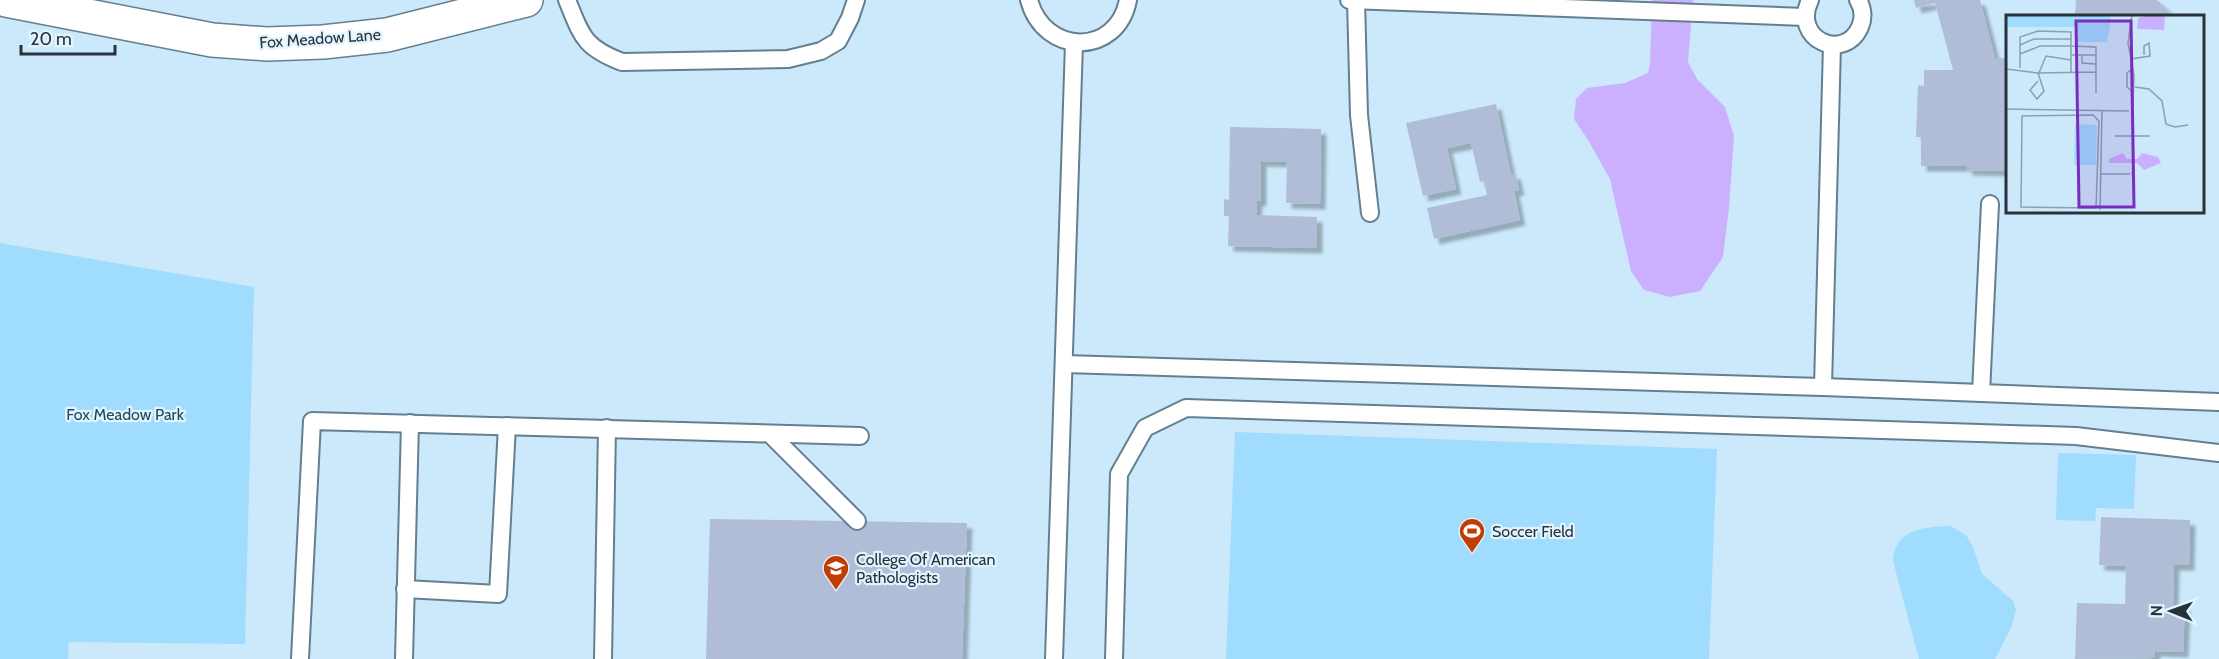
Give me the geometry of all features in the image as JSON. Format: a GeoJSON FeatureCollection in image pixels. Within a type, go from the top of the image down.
{"type":"FeatureCollection","features":[{"type":"Feature","properties":{"kind":"street","name":"Fox Meadow Lane"},"geometry":{"type":"LineString","coordinates":[[6,0],[212,40],[267,44],[323,42],[387,34],[458,8],[526,0]]}},
{"type":"Feature","properties":{"kind":"lane"},"geometry":{"type":"LineString","coordinates":[[567,0],[584,39],[601,54],[622,62],[788,59],[821,51],[838,41],[856,0]]}},
{"type":"Feature","properties":{"kind":"lane"},"geometry":{"type":"LineString","coordinates":[[1029,0],[1032,13],[1042,27],[1056,38],[1074,43],[1090,41],[1106,34],[1119,23],[1127,9],[1128,0]]}},
{"type":"Feature","properties":{"kind":"lane"},"geometry":{"type":"LineString","coordinates":[[1349,0],[1805,17]]}},
{"type":"Feature","properties":{"kind":"lane"},"geometry":{"type":"LineString","coordinates":[[1356,0],[1359,115],[1370,213]]}},
{"type":"Feature","properties":{"kind":"lane"},"geometry":{"type":"LineString","coordinates":[[1810,0],[1805,17],[1810,33],[1824,43],[1832,45],[1842,43],[1858,31],[1862,22],[1858,0]]}},
{"type":"Feature","properties":{"kind":"lane"},"geometry":{"type":"LineString","coordinates":[[1054,659],[1074,43]]}},
{"type":"Feature","properties":{"kind":"lane"},"geometry":{"type":"LineString","coordinates":[[1823,387],[1832,45]]}},
{"type":"Feature","properties":{"kind":"lane"},"geometry":{"type":"LineString","coordinates":[[1981,393],[1990,204]]}},
{"type":"Feature","properties":{"kind":"lane"},"geometry":{"type":"LineString","coordinates":[[1064,364],[1823,387],[2219,402]]}},
{"type":"Feature","properties":{"kind":"lane"},"geometry":{"type":"LineString","coordinates":[[1114,659],[1119,474],[1144,428],[1186,408],[2076,436],[2219,453]]}},
{"type":"Feature","properties":{"kind":"lane"},"geometry":{"type":"LineString","coordinates":[[300,659],[312,421],[860,436]]}},
{"type":"Feature","properties":{"kind":"lane"},"geometry":{"type":"LineString","coordinates":[[404,659],[410,423]]}},
{"type":"Feature","properties":{"kind":"lane"},"geometry":{"type":"LineString","coordinates":[[405,589],[498,594],[507,426]]}},
{"type":"Feature","properties":{"kind":"lane"},"geometry":{"type":"LineString","coordinates":[[603,659],[607,428]]}},
{"type":"Feature","properties":{"kind":"lane"},"geometry":{"type":"LineString","coordinates":[[770,434],[857,521]]}},
{"type":"Feature","properties":{"kind":"green space","name":"Fox Meadow Park"},"geometry":{"type":"Polygon","coordinates":[[[0,243],[254,287],[245,644],[69,642],[68,659],[0,659],[0,243]]]}},
{"type":"Feature","properties":{"kind":"green space","name":"Soccer Field"},"geometry":{"type":"Polygon","coordinates":[[[1235,432],[1717,449],[1709,659],[1226,659],[1235,432]]]}},
{"type":"Feature","properties":{"kind":"green space"},"geometry":{"type":"Polygon","coordinates":[[[2058,453],[2136,455],[2134,509],[2096,508],[2095,521],[2056,520],[2058,453]]]}},
{"type":"Feature","properties":{"kind":"green space"},"geometry":{"type":"Polygon","coordinates":[[[1950,526],[1966,535],[1973,547],[1982,574],[2013,601],[2016,610],[2012,625],[1995,659],[1919,659],[1893,561],[1895,550],[1899,542],[1912,532],[1930,527],[1950,526]]]}},
{"type":"Feature","properties":{"kind":"shaded area"},"geometry":{"type":"Polygon","coordinates":[[[1652,0],[1693,0],[1688,62],[1697,79],[1725,107],[1734,136],[1723,257],[1700,291],[1670,297],[1644,290],[1631,271],[1610,179],[1574,119],[1576,99],[1587,88],[1625,83],[1648,73],[1652,0]]]}},
{"type":"Feature","properties":{"kind":"building"},"geometry":{"type":"Polygon","coordinates":[[[1914,0],[1980,0],[1995,58],[2006,58],[2006,171],[1967,170],[1967,166],[1921,166],[1921,137],[1916,137],[1918,85],[1924,86],[1924,70],[1953,70],[1935,3],[1916,8],[1914,0]]]}},
{"type":"Feature","properties":{"kind":"building"},"geometry":{"type":"Polygon","coordinates":[[[2076,0],[2157,0],[2168,10],[2170,15],[2075,15],[2076,0]]]}},
{"type":"Feature","properties":{"kind":"building"},"geometry":{"type":"Polygon","coordinates":[[[1496,104],[1511,175],[1515,173],[1519,190],[1514,191],[1520,220],[1434,239],[1427,208],[1487,195],[1484,181],[1480,182],[1471,143],[1447,148],[1456,189],[1423,196],[1406,123],[1496,104]]]}},
{"type":"Feature","properties":{"kind":"building"},"geometry":{"type":"Polygon","coordinates":[[[1230,127],[1321,129],[1320,204],[1286,203],[1287,162],[1261,161],[1261,201],[1257,201],[1256,215],[1317,217],[1317,248],[1228,246],[1229,216],[1224,216],[1224,199],[1229,200],[1230,127]]]}},
{"type":"Feature","properties":{"kind":"building"},"geometry":{"type":"Polygon","coordinates":[[[2101,517],[2190,520],[2189,565],[2174,565],[2173,606],[2185,606],[2183,652],[2155,651],[2154,658],[2075,659],[2077,603],[2125,604],[2126,566],[2099,565],[2101,517]]]}},
{"type":"Feature","properties":{"kind":"building","name":"College Of American Pathologists"},"geometry":{"type":"Polygon","coordinates":[[[710,519],[967,523],[962,659],[706,659],[710,519]]]}},
{"type":"Feature","properties":{"kind":"place","name":"Soccer Field"},"geometry":{"type":"Point","coordinates":[1472,554]}},
{"type":"Feature","properties":{"kind":"place","name":"College Of American Pathologists"},"geometry":{"type":"Point","coordinates":[836,591]}}]}
